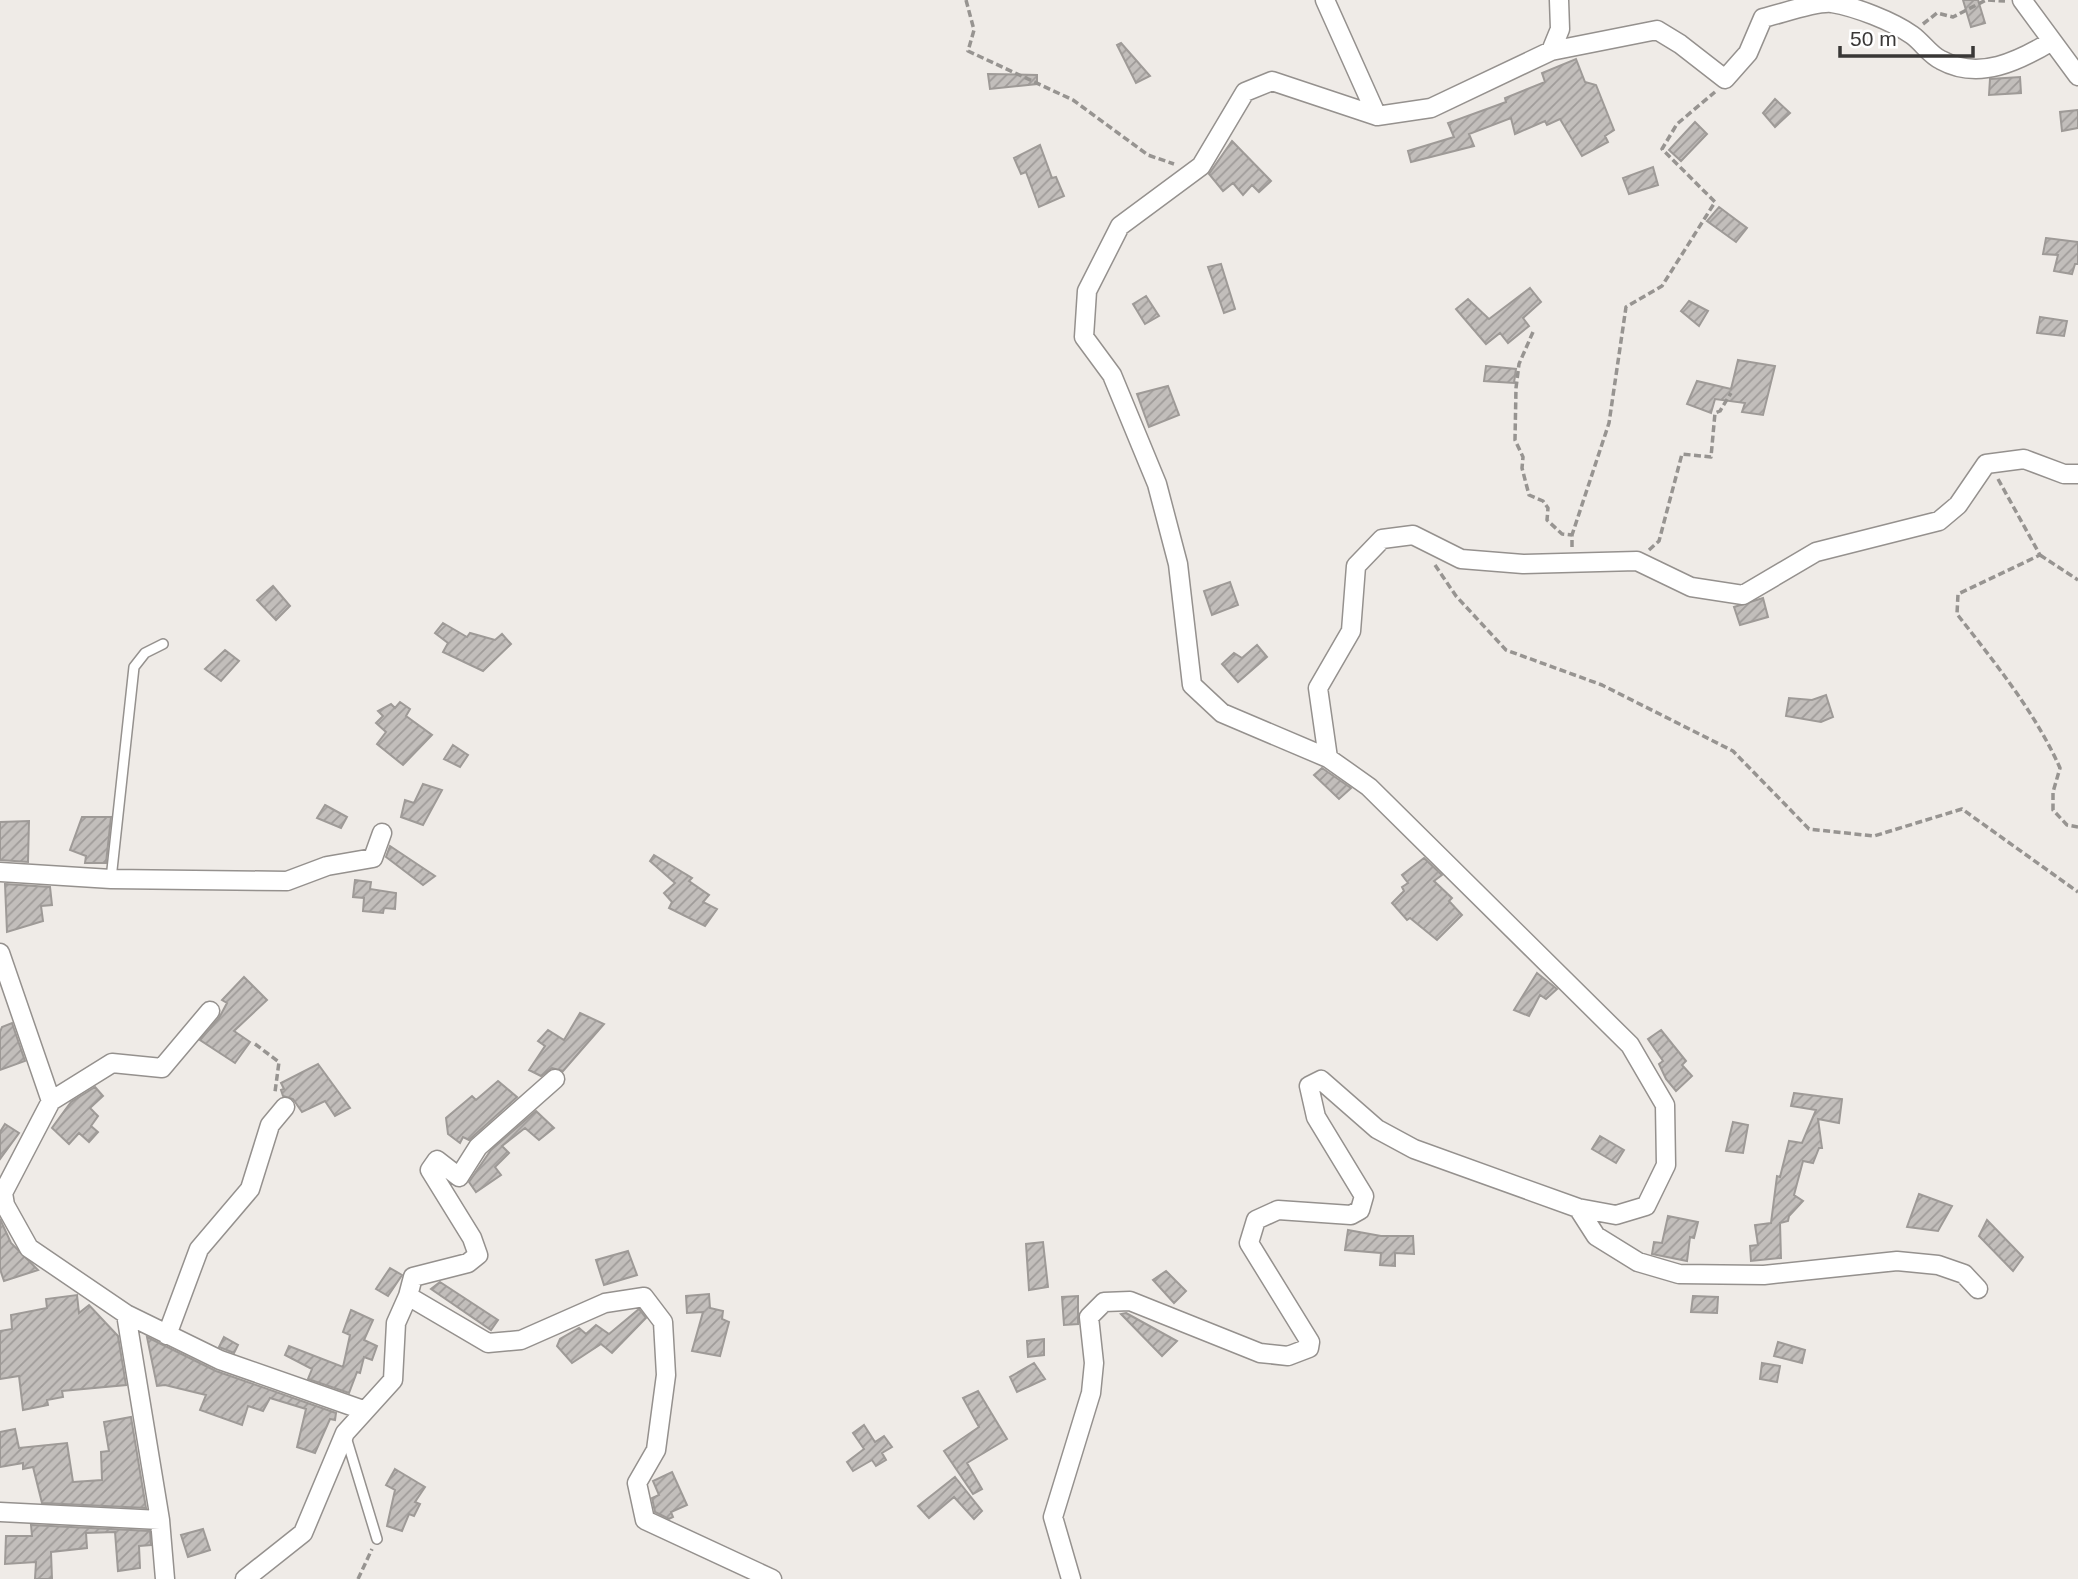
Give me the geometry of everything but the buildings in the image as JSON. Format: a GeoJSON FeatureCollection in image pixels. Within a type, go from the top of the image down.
{"type":"FeatureCollection","features":[{"type":"Feature","properties":{"kind":"street"},"geometry":{"type":"LineString","coordinates":[[1325,0],[1377,116]]}},
{"type":"Feature","properties":{"kind":"street"},"geometry":{"type":"LineString","coordinates":[[1551,51],[1560,29],[1559,0]]}},
{"type":"Feature","properties":{"kind":"street"},"geometry":{"type":"LineString","coordinates":[[2022,0],[2078,76]]}},
{"type":"Feature","properties":{"kind":"street"},"geometry":{"type":"LineString","coordinates":[[1071,1579],[1053,1517],[1091,1393],[1094,1363],[1089,1317],[1104,1303],[1130,1301],[1260,1353],[1288,1356],[1309,1348],[1310,1342],[1249,1243],[1256,1220],[1278,1210],[1351,1215],[1360,1210],[1364,1196],[1316,1117],[1309,1086],[1321,1080],[1377,1129],[1414,1149],[1577,1208],[1616,1215],[1646,1206],[1665,1165],[1665,1105],[1630,1045],[1369,787],[1328,758],[1222,713],[1192,685],[1178,564],[1157,484],[1112,375],[1084,337],[1087,291],[1120,226],[1201,166],[1245,92],[1272,81],[1377,116],[1432,108],[1551,51],[1657,30],[1725,79],[1748,53],[1763,18],[1830,3],[1911,34],[1941,60],[1970,68],[1998,67],[2020,60],[2052,41]]}},
{"type":"Feature","properties":{"kind":"street"},"geometry":{"type":"LineString","coordinates":[[1328,758],[1318,688],[1351,631],[1356,566],[1382,539],[1413,535],[1461,559],[1573,563],[1637,561],[1691,587],[1744,595],[1816,552],[1939,521],[1958,505],[1986,464],[2024,459],[2064,474],[2078,474]]}},
{"type":"Feature","properties":{"kind":"street"},"geometry":{"type":"LineString","coordinates":[[0,872],[111,879],[287,881],[327,866],[373,858],[382,833]]}},
{"type":"Feature","properties":{"kind":"street"},"geometry":{"type":"LineString","coordinates":[[0,953],[51,1101]]}},
{"type":"Feature","properties":{"kind":"street"},"geometry":{"type":"LineString","coordinates":[[209,1011],[162,1068],[113,1063],[51,1101],[3,1193],[2,1205],[29,1248],[126,1314],[220,1360],[363,1410]]}},
{"type":"Feature","properties":{"kind":"street"},"geometry":{"type":"LineString","coordinates":[[245,1579],[303,1533],[345,1433],[393,1380],[396,1322],[413,1277],[468,1263],[478,1255],[472,1238],[430,1170],[438,1160],[459,1177],[478,1146],[555,1079]]}},
{"type":"Feature","properties":{"kind":"street"},"geometry":{"type":"LineString","coordinates":[[167,1335],[199,1249],[250,1189],[270,1125],[285,1107]]}},
{"type":"Feature","properties":{"kind":"street"},"geometry":{"type":"LineString","coordinates":[[1577,1208],[1596,1236],[1638,1262],[1679,1274],[1764,1275],[1896,1261],[1938,1265],[1964,1273],[1978,1289]]}},
{"type":"Feature","properties":{"kind":"street"},"geometry":{"type":"LineString","coordinates":[[408,1296],[488,1343],[520,1340],[605,1303],[644,1297],[663,1322],[666,1375],[656,1450],[637,1483],[645,1520],[772,1579]]}},
{"type":"Feature","properties":{"kind":"street"},"geometry":{"type":"LineString","coordinates":[[126,1314],[160,1520],[165,1579]]}},
{"type":"Feature","properties":{"kind":"street"},"geometry":{"type":"LineString","coordinates":[[0,1512],[160,1520]]}},
{"type":"Feature","properties":{"kind":"lane"},"geometry":{"type":"LineString","coordinates":[[111,879],[134,667],[145,653],[163,644]]}},
{"type":"Feature","properties":{"kind":"lane"},"geometry":{"type":"LineString","coordinates":[[345,1433],[377,1539]]}},
{"type":"Feature","properties":{"kind":"path"},"geometry":{"type":"LineString","coordinates":[[965,0],[974,30],[968,51],[1073,100],[1148,155],[1178,166],[1201,166]]}},
{"type":"Feature","properties":{"kind":"path"},"geometry":{"type":"LineString","coordinates":[[1911,34],[1937,13],[1953,17],[1986,0],[2001,3],[2011,0]]}},
{"type":"Feature","properties":{"kind":"path"},"geometry":{"type":"LineString","coordinates":[[1573,563],[1572,535],[1609,423],[1626,307],[1662,286],[1715,202],[1662,149],[1677,124],[1713,94],[1725,79]]}},
{"type":"Feature","properties":{"kind":"path"},"geometry":{"type":"LineString","coordinates":[[1533,332],[1518,364],[1515,440],[1523,457],[1522,468],[1529,495],[1544,500],[1548,508],[1547,520],[1562,534],[1572,535]]}},
{"type":"Feature","properties":{"kind":"path"},"geometry":{"type":"LineString","coordinates":[[1637,561],[1659,541],[1682,454],[1711,457],[1715,412],[1720,411],[1731,393]]}},
{"type":"Feature","properties":{"kind":"path"},"geometry":{"type":"LineString","coordinates":[[1986,464],[2000,481],[2040,555],[2078,580]]}},
{"type":"Feature","properties":{"kind":"path"},"geometry":{"type":"LineString","coordinates":[[1413,535],[1456,596],[1506,650],[1602,685],[1732,751],[1809,829],[1874,836],[1962,809],[2078,892]]}},
{"type":"Feature","properties":{"kind":"path"},"geometry":{"type":"LineString","coordinates":[[2040,555],[1958,594],[1957,614],[2008,681],[2048,741],[2060,768],[2053,792],[2053,810],[2067,825],[2078,827]]}},
{"type":"Feature","properties":{"kind":"path"},"geometry":{"type":"LineString","coordinates":[[255,1044],[279,1062],[270,1125]]}},
{"type":"Feature","properties":{"kind":"path"},"geometry":{"type":"LineString","coordinates":[[358,1579],[377,1539]]}}]}
